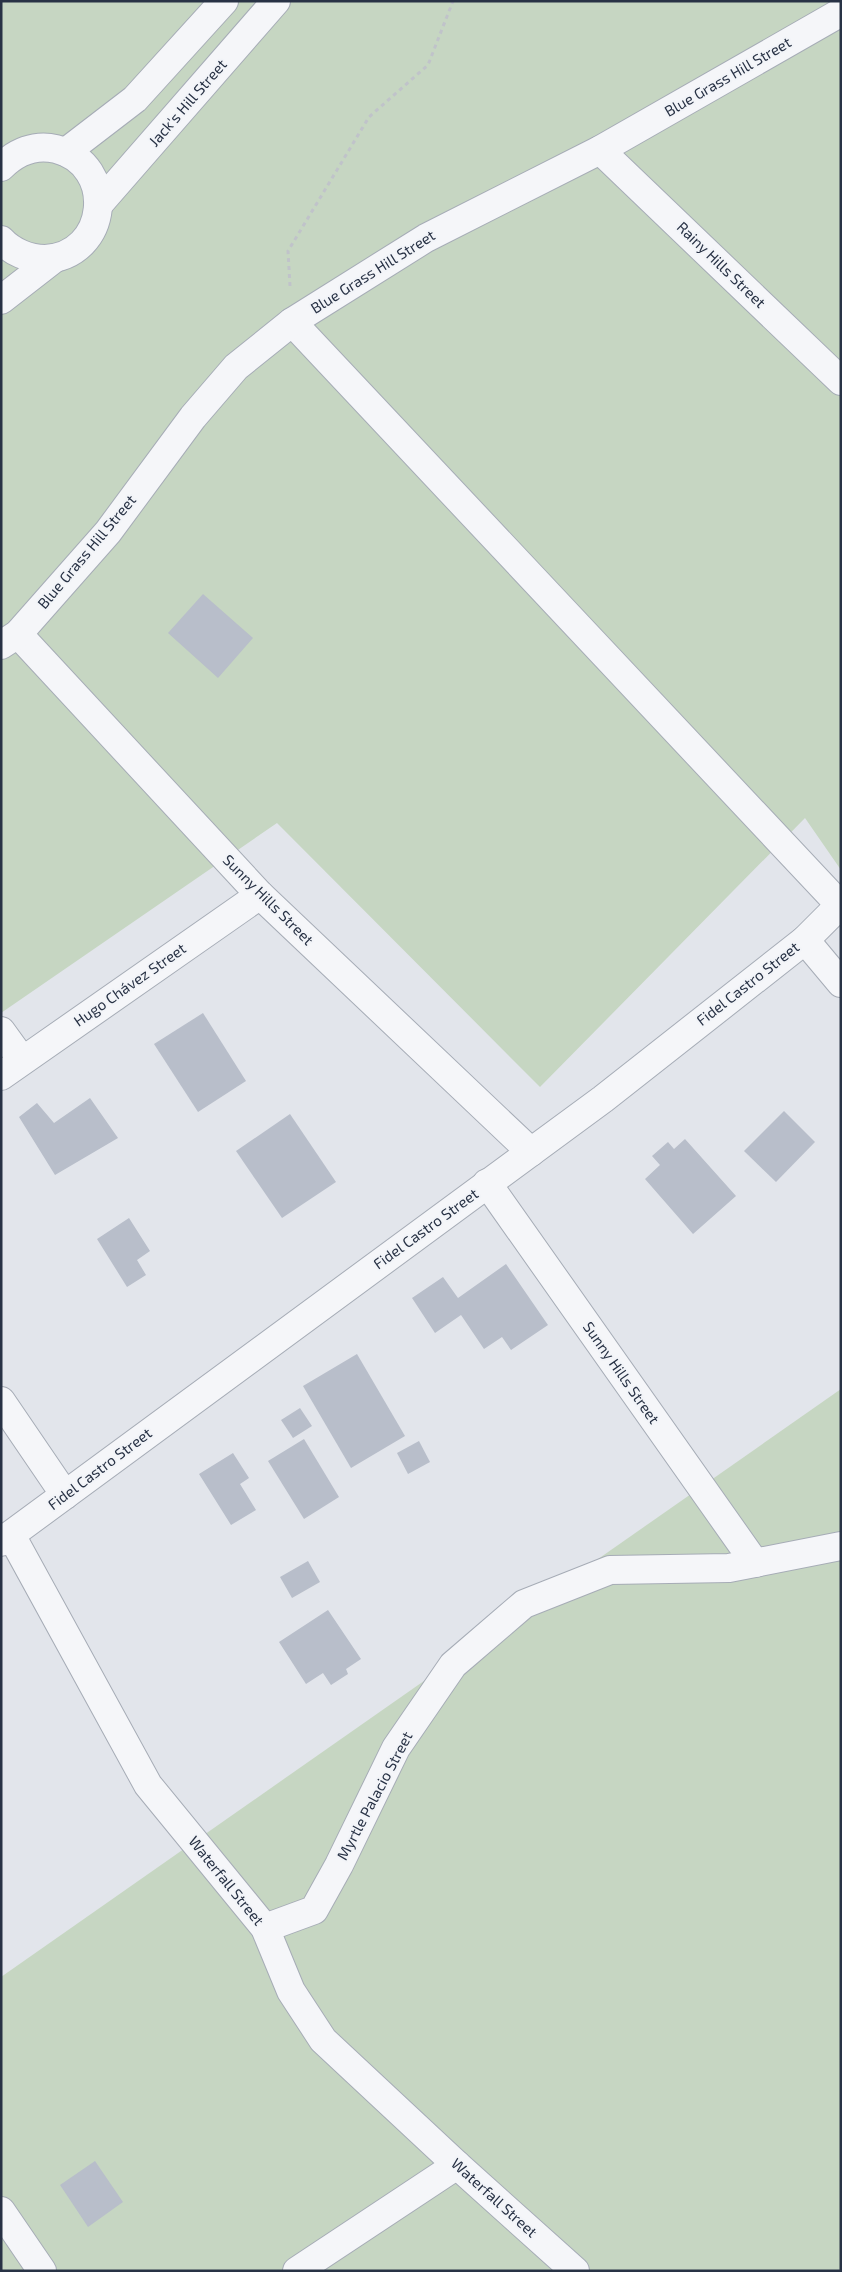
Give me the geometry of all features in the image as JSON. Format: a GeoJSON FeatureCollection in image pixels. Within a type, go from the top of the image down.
{"type":"FeatureCollection","features":[{"type":"Feature","properties":{"kind":"street"},"geometry":{"type":"LineString","coordinates":[[66,152],[134,99],[224,1]]}},
{"type":"Feature","properties":{"kind":"street","name":"Jack's Hill Street"},"geometry":{"type":"LineString","coordinates":[[99,204],[276,1]]}},
{"type":"Feature","properties":{"kind":"street","name":"Blue Grass Hill Street"},"geometry":{"type":"LineString","coordinates":[[10,640],[108,532],[193,417],[236,367],[292,322],[426,238],[600,150],[834,10]]}},
{"type":"Feature","properties":{"kind":"street"},"geometry":{"type":"LineString","coordinates":[[1,167],[11,157],[28,149],[47,147],[66,152],[79,160],[90,173],[97,188],[99,204],[96,223],[86,239],[73,251],[55,258],[1,300]]}},
{"type":"Feature","properties":{"kind":"street","name":"Rainy Hills Street"},"geometry":{"type":"LineString","coordinates":[[600,150],[841,381]]}},
{"type":"Feature","properties":{"kind":"street"},"geometry":{"type":"LineString","coordinates":[[1,240],[18,253],[36,259],[55,258]]}},
{"type":"Feature","properties":{"kind":"street"},"geometry":{"type":"LineString","coordinates":[[292,322],[840,905]]}},
{"type":"Feature","properties":{"kind":"street","name":"Sunny Hills Street"},"geometry":{"type":"LineString","coordinates":[[10,640],[260,895],[532,1152]]}},
{"type":"Feature","properties":{"kind":"street","name":"Hugo Chávez Street"},"geometry":{"type":"LineString","coordinates":[[12,1068],[260,895]]}},
{"type":"Feature","properties":{"kind":"street","name":"Fidel Castro Street"},"geometry":{"type":"LineString","coordinates":[[6,1538],[487,1183],[532,1152],[805,940],[840,905]]}},
{"type":"Feature","properties":{"kind":"street"},"geometry":{"type":"LineString","coordinates":[[805,940],[841,983]]}},
{"type":"Feature","properties":{"kind":"street"},"geometry":{"type":"LineString","coordinates":[[1,1031],[12,1068]]}},
{"type":"Feature","properties":{"kind":"street","name":"Sunny Hills Street"},"geometry":{"type":"LineString","coordinates":[[487,1183],[755,1563]]}},
{"type":"Feature","properties":{"kind":"street"},"geometry":{"type":"LineString","coordinates":[[1,1402],[65,1495]]}},
{"type":"Feature","properties":{"kind":"street","name":"Waterfall Street"},"geometry":{"type":"LineString","coordinates":[[6,1538],[148,1786],[264,1928],[292,1990],[323,2040],[457,2165],[575,2271]]}},
{"type":"Feature","properties":{"kind":"street","name":"Myrtle Palacio Street"},"geometry":{"type":"LineString","coordinates":[[264,1928],[314,1910],[339,1864],[396,1748],[432,1695],[453,1665],[524,1604],[610,1570],[730,1568],[841,1546]]}},
{"type":"Feature","properties":{"kind":"street"},"geometry":{"type":"LineString","coordinates":[[297,2271],[457,2165]]}},
{"type":"Feature","properties":{"kind":"street"},"geometry":{"type":"LineString","coordinates":[[1,2211],[42,2271]]}},
{"type":"Feature","properties":{"kind":"path"},"geometry":{"type":"LineString","coordinates":[[292,322],[288,251],[370,117],[428,64],[453,1]]}},
{"type":"Feature","properties":{"kind":"green space"},"geometry":{"type":"Polygon","coordinates":[[[1,1],[841,1],[841,870],[805,818],[540,1087],[277,823],[1,1013],[1,1]]]}},
{"type":"Feature","properties":{"kind":"green space"},"geometry":{"type":"Polygon","coordinates":[[[841,1389],[841,2271],[1,2271],[1,1977],[841,1389]]]}},
{"type":"Feature","properties":{"kind":"building"},"geometry":{"type":"Polygon","coordinates":[[[203,594],[253,638],[218,678],[168,633],[203,594]]]}},
{"type":"Feature","properties":{"kind":"building"},"geometry":{"type":"Polygon","coordinates":[[[203,1013],[246,1081],[198,1112],[154,1044],[203,1013]]]}},
{"type":"Feature","properties":{"kind":"building"},"geometry":{"type":"Polygon","coordinates":[[[90,1098],[118,1138],[55,1175],[19,1117],[37,1103],[54,1123],[90,1098]]]}},
{"type":"Feature","properties":{"kind":"building"},"geometry":{"type":"Polygon","coordinates":[[[784,1111],[815,1142],[776,1182],[744,1151],[784,1111]]]}},
{"type":"Feature","properties":{"kind":"building"},"geometry":{"type":"Polygon","coordinates":[[[290,1114],[336,1182],[282,1218],[236,1151],[290,1114]]]}},
{"type":"Feature","properties":{"kind":"building"},"geometry":{"type":"Polygon","coordinates":[[[685,1139],[736,1196],[693,1234],[645,1179],[660,1165],[652,1156],[668,1142],[674,1149],[685,1139]]]}},
{"type":"Feature","properties":{"kind":"building"},"geometry":{"type":"Polygon","coordinates":[[[129,1218],[150,1251],[137,1260],[146,1275],[127,1287],[97,1239],[129,1218]]]}},
{"type":"Feature","properties":{"kind":"building"},"geometry":{"type":"Polygon","coordinates":[[[506,1264],[548,1325],[511,1350],[502,1337],[484,1349],[461,1315],[435,1333],[412,1298],[443,1277],[458,1298],[506,1264]]]}},
{"type":"Feature","properties":{"kind":"building"},"geometry":{"type":"Polygon","coordinates":[[[357,1354],[405,1436],[351,1468],[303,1386],[357,1354]]]}},
{"type":"Feature","properties":{"kind":"building"},"geometry":{"type":"Polygon","coordinates":[[[300,1408],[312,1426],[293,1438],[281,1420],[300,1408]]]}},
{"type":"Feature","properties":{"kind":"building"},"geometry":{"type":"Polygon","coordinates":[[[304,1439],[339,1497],[304,1519],[268,1461],[304,1439]]]}},
{"type":"Feature","properties":{"kind":"building"},"geometry":{"type":"Polygon","coordinates":[[[419,1441],[430,1462],[408,1474],[397,1453],[419,1441]]]}},
{"type":"Feature","properties":{"kind":"building"},"geometry":{"type":"Polygon","coordinates":[[[233,1453],[249,1478],[240,1484],[256,1510],[231,1525],[199,1474],[233,1453]]]}},
{"type":"Feature","properties":{"kind":"building"},"geometry":{"type":"Polygon","coordinates":[[[308,1561],[320,1582],[292,1598],[280,1577],[308,1561]]]}},
{"type":"Feature","properties":{"kind":"building"},"geometry":{"type":"Polygon","coordinates":[[[328,1610],[361,1659],[346,1669],[348,1674],[331,1685],[323,1673],[306,1684],[279,1642],[328,1610]]]}},
{"type":"Feature","properties":{"kind":"building"},"geometry":{"type":"Polygon","coordinates":[[[95,2161],[123,2202],[88,2227],[60,2185],[95,2161]]]}}]}
